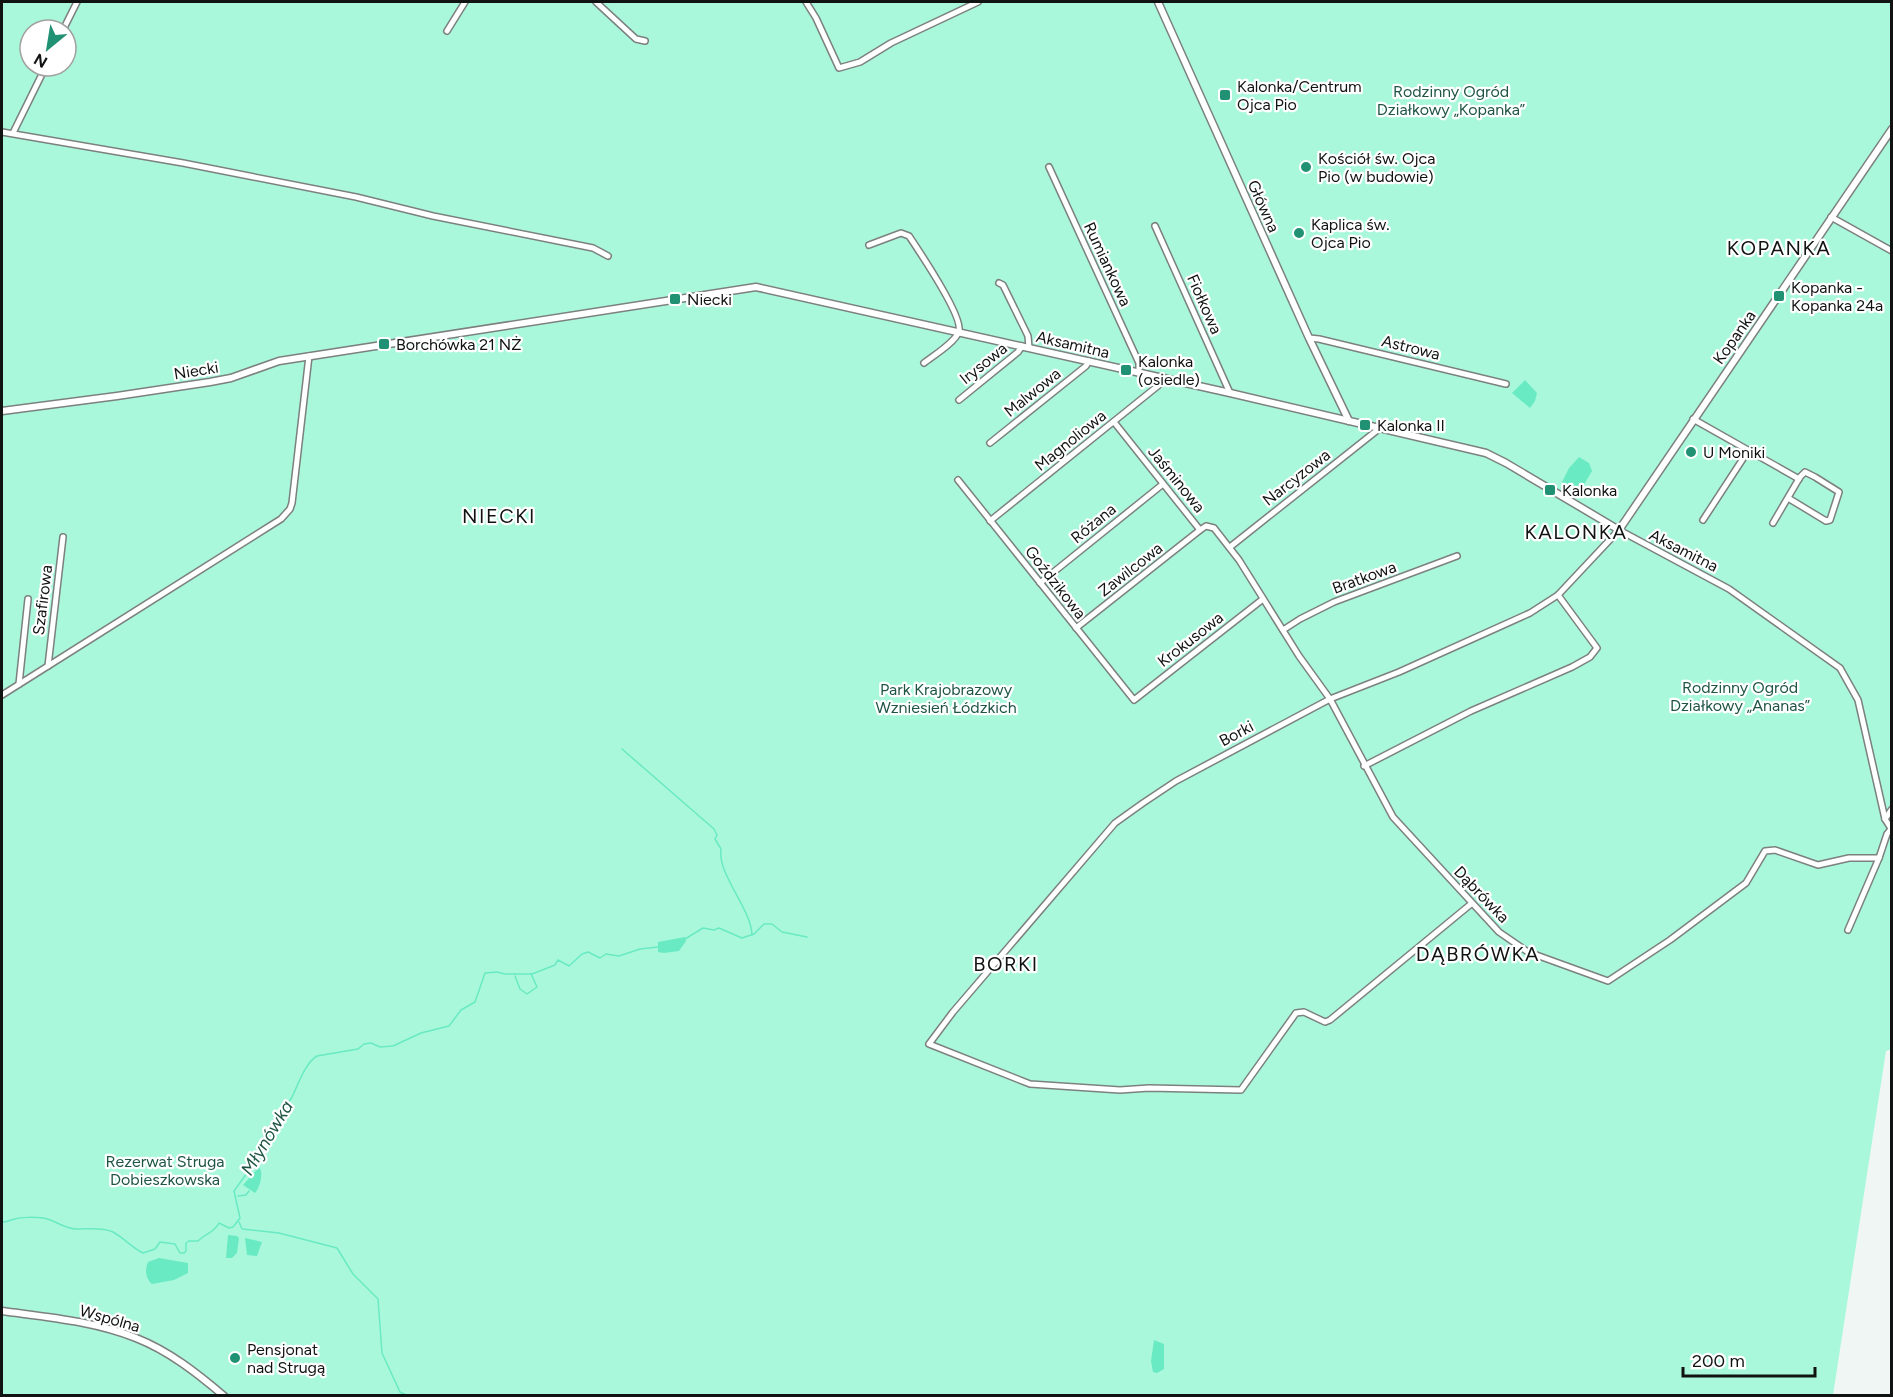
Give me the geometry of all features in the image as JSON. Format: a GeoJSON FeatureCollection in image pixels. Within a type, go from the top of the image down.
{"type":"FeatureCollection","features":[{"type":"Feature","properties":{"kind":"street"},"geometry":{"type":"LineString","coordinates":[[69,18],[77,2]]}},
{"type":"Feature","properties":{"kind":"street"},"geometry":{"type":"LineString","coordinates":[[447,31],[465,2]]}},
{"type":"Feature","properties":{"kind":"street"},"geometry":{"type":"LineString","coordinates":[[597,2],[636,39],[645,41]]}},
{"type":"Feature","properties":{"kind":"street"},"geometry":{"type":"LineString","coordinates":[[806,2],[839,68],[860,62],[891,43],[978,2]]}},
{"type":"Feature","properties":{"kind":"street","name":"Główna"},"geometry":{"type":"LineString","coordinates":[[1158,2],[1349,421]]}},
{"type":"Feature","properties":{"kind":"street"},"geometry":{"type":"LineString","coordinates":[[14,133],[40,78]]}},
{"type":"Feature","properties":{"kind":"street","name":"Kopanka"},"geometry":{"type":"LineString","coordinates":[[1619,530],[1892,129]]}},
{"type":"Feature","properties":{"kind":"street"},"geometry":{"type":"LineString","coordinates":[[2,132],[183,163],[356,197],[433,216],[593,248],[608,256]]}},
{"type":"Feature","properties":{"kind":"street","name":"Rumiankowa"},"geometry":{"type":"LineString","coordinates":[[1049,167],[1139,363],[1139,373]]}},
{"type":"Feature","properties":{"kind":"street"},"geometry":{"type":"LineString","coordinates":[[1832,218],[1892,251]]}},
{"type":"Feature","properties":{"kind":"street","name":"Fiołkowa"},"geometry":{"type":"LineString","coordinates":[[1155,226],[1230,393]]}},
{"type":"Feature","properties":{"kind":"street"},"geometry":{"type":"LineString","coordinates":[[869,245],[901,233],[909,236],[943,289],[958,322],[958,332],[954,339],[924,363]]}},
{"type":"Feature","properties":{"kind":"street"},"geometry":{"type":"LineString","coordinates":[[999,283],[1003,285],[1028,336],[1029,348]]}},
{"type":"Feature","properties":{"kind":"street","name":"Niecki"},"geometry":{"type":"LineString","coordinates":[[2,411],[220,380],[279,361],[750,287],[958,332]]}},
{"type":"Feature","properties":{"kind":"street","name":"Aksamitna"},"geometry":{"type":"LineString","coordinates":[[958,332],[1489,454],[1619,530],[1729,589],[1840,668],[1858,700],[1885,819],[1891,830]]}},
{"type":"Feature","properties":{"kind":"street","name":"Astrowa"},"geometry":{"type":"LineString","coordinates":[[1310,338],[1506,384]]}},
{"type":"Feature","properties":{"kind":"street","name":"Irysowa"},"geometry":{"type":"LineString","coordinates":[[959,400],[1018,352],[1022,346]]}},
{"type":"Feature","properties":{"kind":"street"},"geometry":{"type":"LineString","coordinates":[[2,695],[286,514],[292,503],[309,356]]}},
{"type":"Feature","properties":{"kind":"street","name":"Malwowa"},"geometry":{"type":"LineString","coordinates":[[990,443],[1086,366],[1089,361]]}},
{"type":"Feature","properties":{"kind":"street","name":"Magnoliowa"},"geometry":{"type":"LineString","coordinates":[[990,521],[1114,422],[1159,385],[1164,378]]}},
{"type":"Feature","properties":{"kind":"street"},"geometry":{"type":"LineString","coordinates":[[1693,419],[1799,479]]}},
{"type":"Feature","properties":{"kind":"street","name":"Jaśminowa"},"geometry":{"type":"LineString","coordinates":[[1114,422],[1200,530],[1206,526],[1214,528],[1230,547],[1283,630]]}},
{"type":"Feature","properties":{"kind":"street","name":"Narcyzowa"},"geometry":{"type":"LineString","coordinates":[[1230,547],[1380,428]]}},
{"type":"Feature","properties":{"kind":"street"},"geometry":{"type":"LineString","coordinates":[[1703,520],[1749,451]]}},
{"type":"Feature","properties":{"kind":"street"},"geometry":{"type":"LineString","coordinates":[[1773,523],[1799,479],[1805,472],[1839,492],[1830,520],[1822,519],[1788,498]]}},
{"type":"Feature","properties":{"kind":"street","name":"Goździkowa"},"geometry":{"type":"LineString","coordinates":[[958,480],[1134,700]]}},
{"type":"Feature","properties":{"kind":"street","name":"Różana"},"geometry":{"type":"LineString","coordinates":[[1040,583],[1163,484]]}},
{"type":"Feature","properties":{"kind":"street","name":"Zawilcowa"},"geometry":{"type":"LineString","coordinates":[[1076,628],[1200,530]]}},
{"type":"Feature","properties":{"kind":"street","name":"Borki"},"geometry":{"type":"LineString","coordinates":[[1471,904],[1330,1020],[1325,1022],[1304,1012],[1296,1013],[1241,1090],[1149,1088],[1120,1090],[1030,1084],[929,1044],[953,1011],[1115,823],[1176,781],[1330,699],[1399,672],[1530,613],[1558,595],[1619,530]]}},
{"type":"Feature","properties":{"kind":"street","name":"Szafirowa"},"geometry":{"type":"LineString","coordinates":[[48,666],[63,537]]}},
{"type":"Feature","properties":{"kind":"street","name":"Bratkowa"},"geometry":{"type":"LineString","coordinates":[[1283,630],[1300,618],[1334,602],[1457,556]]}},
{"type":"Feature","properties":{"kind":"street"},"geometry":{"type":"LineString","coordinates":[[1364,766],[1471,711],[1590,657],[1596,648],[1558,595]]}},
{"type":"Feature","properties":{"kind":"street"},"geometry":{"type":"LineString","coordinates":[[19,684],[28,599]]}},
{"type":"Feature","properties":{"kind":"street","name":"Krokusowa"},"geometry":{"type":"LineString","coordinates":[[1134,700],[1263,599]]}},
{"type":"Feature","properties":{"kind":"street","name":"Dąbrówka"},"geometry":{"type":"LineString","coordinates":[[1283,630],[1330,699],[1393,817],[1499,933],[1528,952],[1608,981],[1670,940],[1746,883],[1767,849],[1818,865],[1849,858],[1879,858]]}},
{"type":"Feature","properties":{"kind":"street"},"geometry":{"type":"LineString","coordinates":[[1885,819],[1892,809]]}},
{"type":"Feature","properties":{"kind":"street"},"geometry":{"type":"LineString","coordinates":[[1848,930],[1887,834],[1891,830]]}},
{"type":"Feature","properties":{"kind":"street","name":"Wspólna"},"geometry":{"type":"LineString","coordinates":[[2,1311],[90,1324],[123,1333],[170,1356],[224,1395]]}},
{"type":"Feature","properties":{"kind":"green space","name":"Park Krajobrazowy Wzniesień Łódzkich"},"geometry":{"type":"Polygon","coordinates":[[[2,2],[1891,2],[1892,1049],[1886,1051],[1833,1395],[2,1395],[2,2]]]}},
{"type":"Feature","properties":{"kind":"shaded area"},"geometry":{"type":"Polygon","coordinates":[[[1525,380],[1537,393],[1530,408],[1512,393],[1525,380]]]}},
{"type":"Feature","properties":{"kind":"shaded area"},"geometry":{"type":"Polygon","coordinates":[[[1579,457],[1589,463],[1592,471],[1576,494],[1571,493],[1562,482],[1569,468],[1579,457]]]}},
{"type":"Feature","properties":{"kind":"shaded area"},"geometry":{"type":"Polygon","coordinates":[[[685,937],[686,941],[679,951],[658,952],[658,942],[685,937]]]}},
{"type":"Feature","properties":{"kind":"shaded area"},"geometry":{"type":"Polygon","coordinates":[[[259,1167],[261,1180],[255,1193],[243,1185],[259,1167]]]}},
{"type":"Feature","properties":{"kind":"shaded area"},"geometry":{"type":"Polygon","coordinates":[[[228,1235],[239,1238],[237,1253],[232,1258],[226,1258],[228,1235]]]}},
{"type":"Feature","properties":{"kind":"shaded area"},"geometry":{"type":"Polygon","coordinates":[[[245,1238],[262,1242],[257,1256],[247,1255],[245,1238]]]}},
{"type":"Feature","properties":{"kind":"shaded area"},"geometry":{"type":"Polygon","coordinates":[[[159,1258],[188,1263],[188,1273],[174,1280],[152,1284],[147,1276],[147,1265],[148,1262],[159,1258]]]}},
{"type":"Feature","properties":{"kind":"shaded area"},"geometry":{"type":"Polygon","coordinates":[[[1154,1340],[1164,1344],[1164,1369],[1157,1373],[1153,1372],[1151,1361],[1154,1340]]]}},
{"type":"Feature","properties":{"kind":"waterway"},"geometry":{"type":"LineString","coordinates":[[622,749],[714,829],[717,835],[715,839],[721,849],[724,869],[746,914],[752,935]]}},
{"type":"Feature","properties":{"kind":"waterway","name":"Młynówka"},"geometry":{"type":"LineString","coordinates":[[685,939],[703,928],[714,930],[719,928],[742,938],[754,934],[764,924],[772,924],[782,932],[807,937]]}},
{"type":"Feature","properties":{"kind":"waterway","name":"Młynówka"},"geometry":{"type":"LineString","coordinates":[[2,1222],[21,1218],[43,1218],[72,1229],[109,1230],[143,1253],[155,1249],[160,1242],[175,1244],[180,1253],[184,1253],[186,1243],[189,1241],[198,1241],[215,1229],[219,1223],[229,1228],[233,1227],[240,1218],[234,1191],[255,1162],[265,1138],[270,1136],[269,1132],[292,1097],[305,1069],[317,1056],[358,1049],[364,1044],[371,1043],[380,1047],[393,1046],[421,1033],[449,1026],[461,1010],[475,1002],[485,973],[532,974],[555,965],[558,960],[569,966],[582,954],[588,952],[600,958],[606,954],[619,956],[640,949],[658,947]]}},
{"type":"Feature","properties":{"kind":"waterway","name":"Młynówka"},"geometry":{"type":"LineString","coordinates":[[515,976],[520,989],[527,994],[537,987],[531,974]]}},
{"type":"Feature","properties":{"kind":"waterway"},"geometry":{"type":"LineString","coordinates":[[238,1196],[246,1195],[249,1191]]}},
{"type":"Feature","properties":{"kind":"waterway"},"geometry":{"type":"LineString","coordinates":[[239,1222],[242,1229],[279,1233],[337,1248],[353,1274],[378,1299],[382,1353],[400,1392],[408,1396]]}},
{"type":"Feature","properties":{"kind":"place","name":"Kalonka/Centrum Ojca Pio"},"geometry":{"type":"Point","coordinates":[1225,95]}},
{"type":"Feature","properties":{"kind":"place","name":"Kościół św. Ojca Pio (w budowie)"},"geometry":{"type":"Point","coordinates":[1306,167]}},
{"type":"Feature","properties":{"kind":"place","name":"Kaplica św. Ojca Pio"},"geometry":{"type":"Point","coordinates":[1299,233]}},
{"type":"Feature","properties":{"kind":"place","name":"Kopanka - Kopanka 24a"},"geometry":{"type":"Point","coordinates":[1779,296]}},
{"type":"Feature","properties":{"kind":"place","name":"Niecki"},"geometry":{"type":"Point","coordinates":[675,299]}},
{"type":"Feature","properties":{"kind":"place","name":"Borchówka 21 NŻ"},"geometry":{"type":"Point","coordinates":[384,344]}},
{"type":"Feature","properties":{"kind":"place","name":"Kalonka (osiedle)"},"geometry":{"type":"Point","coordinates":[1126,370]}},
{"type":"Feature","properties":{"kind":"place","name":"Kalonka II"},"geometry":{"type":"Point","coordinates":[1365,425]}},
{"type":"Feature","properties":{"kind":"place","name":"U Moniki"},"geometry":{"type":"Point","coordinates":[1691,452]}},
{"type":"Feature","properties":{"kind":"place","name":"Kalonka"},"geometry":{"type":"Point","coordinates":[1550,490]}},
{"type":"Feature","properties":{"kind":"place","name":"Pensjonat nad Strugą"},"geometry":{"type":"Point","coordinates":[235,1358]}},
{"type":"Feature","properties":{"kind":"district","name":"KOPANKA"},"geometry":{"type":"Point","coordinates":[1779,248]}},
{"type":"Feature","properties":{"kind":"district","name":"NIECKI"},"geometry":{"type":"Point","coordinates":[499,516]}},
{"type":"Feature","properties":{"kind":"district","name":"KALONKA"},"geometry":{"type":"Point","coordinates":[1576,532]}},
{"type":"Feature","properties":{"kind":"district","name":"DĄBRÓWKA"},"geometry":{"type":"Point","coordinates":[1478,954]}},
{"type":"Feature","properties":{"kind":"district","name":"BORKI"},"geometry":{"type":"Point","coordinates":[1006,964]}},
{"type":"Feature","properties":{"kind":"park label","name":"Rodzinny Ogród Działkowy „Kopanka”"},"geometry":{"type":"Point","coordinates":[1451,100]}},
{"type":"Feature","properties":{"kind":"park label","name":"Rodzinny Ogród Działkowy „Ananas”"},"geometry":{"type":"Point","coordinates":[1740,696]}},
{"type":"Feature","properties":{"kind":"park label","name":"Rezerwat Struga Dobieszkowska"},"geometry":{"type":"Point","coordinates":[165,1170]}}]}
